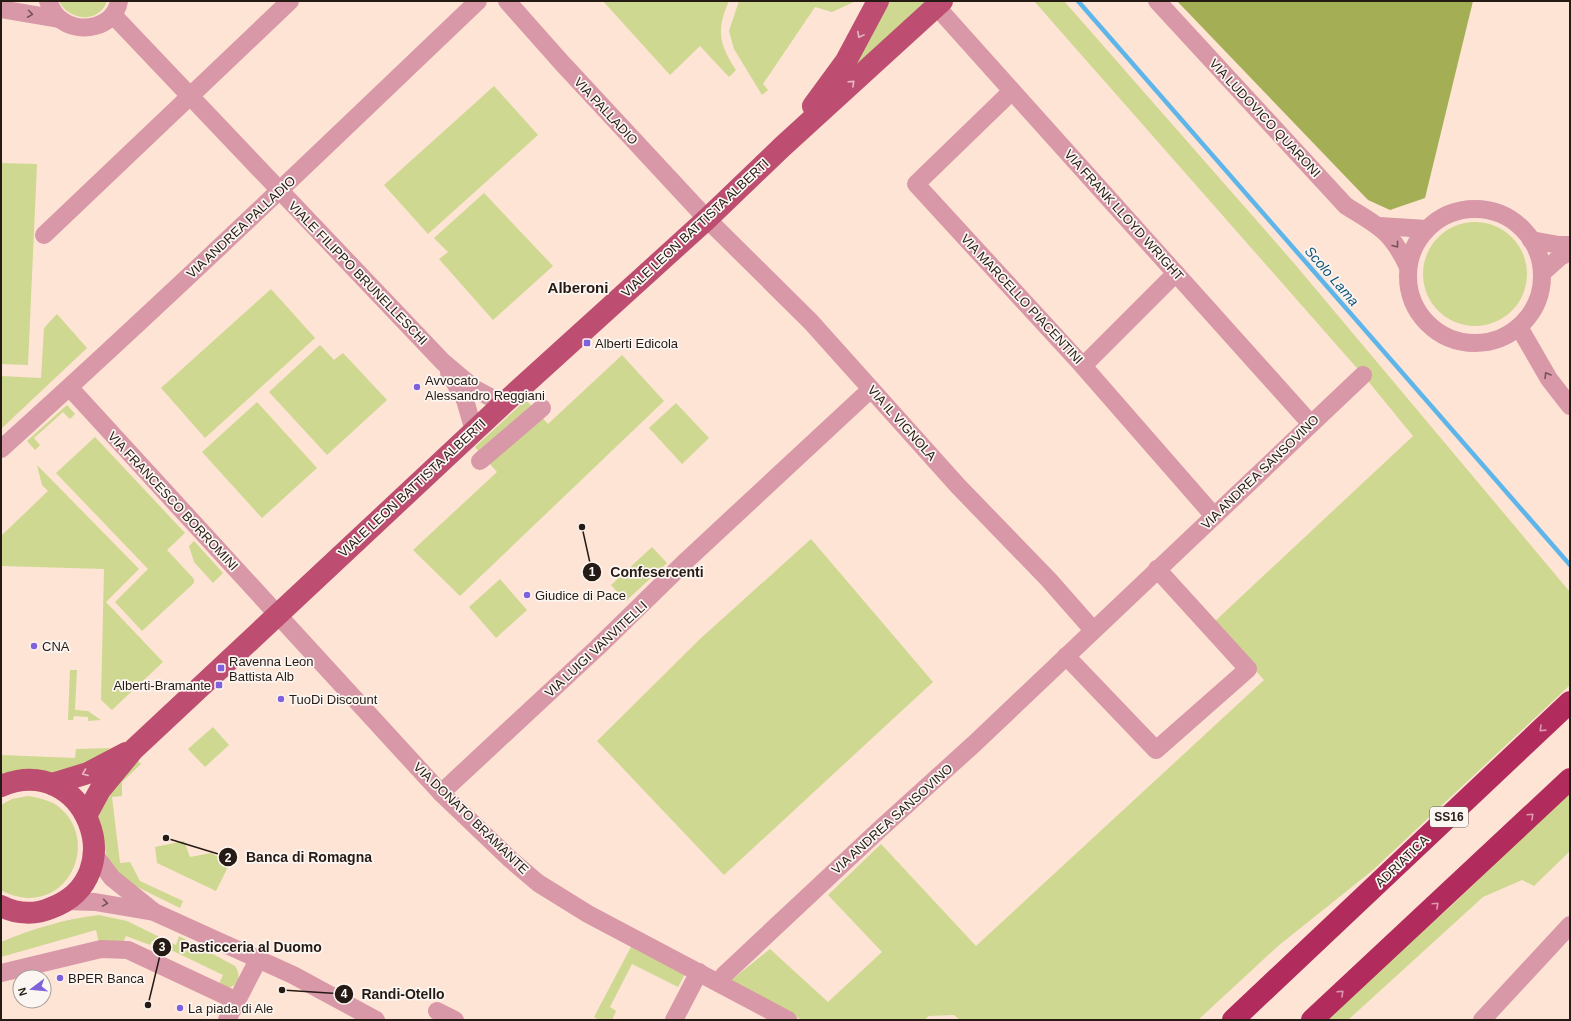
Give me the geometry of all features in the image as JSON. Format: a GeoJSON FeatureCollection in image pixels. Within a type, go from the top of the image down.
{"type":"FeatureCollection","features":[{"type":"Feature","properties":{"kind":"highway","name":"ADRIATICA"},"geometry":{"type":"LineString","coordinates":[[1233,1020],[1570,702]]}},
{"type":"Feature","properties":{"kind":"highway","name":"ADRIATICA"},"geometry":{"type":"LineString","coordinates":[[1252,1020],[1570,723]]}},
{"type":"Feature","properties":{"kind":"highway"},"geometry":{"type":"LineString","coordinates":[[1312,1020],[1570,779]]}},
{"type":"Feature","properties":{"kind":"highway","name":"SS16"},"geometry":{"type":"LineString","coordinates":[[1218,1020],[1300,943],[1329,931]]}},
{"type":"Feature","properties":{"kind":"main road","name":"VIALE LEON BATTISTA ALBERTI"},"geometry":{"type":"LineString","coordinates":[[782,146],[846,61],[878,1]]}},
{"type":"Feature","properties":{"kind":"main road","name":"VIALE LEON BATTISTA ALBERTI"},"geometry":{"type":"LineString","coordinates":[[87,814],[100,790],[133,750],[221,668],[277,613],[503,404],[707,219],[782,146],[939,4]]}},
{"type":"Feature","properties":{"kind":"main road","name":"VIALE LEON BATTISTA ALBERTI"},"geometry":{"type":"LineString","coordinates":[[52,784],[88,773],[133,750]]}},
{"type":"Feature","properties":{"kind":"main road"},"geometry":{"type":"LineString","coordinates":[[1,786],[22,780],[52,784],[72,796],[87,814],[94,840],[94,854],[91,868],[85,881],[77,892],[66,901],[49,909],[30,913],[11,909],[1,921]]}},
{"type":"Feature","properties":{"kind":"street"},"geometry":{"type":"LineString","coordinates":[[48,1],[52,10],[59,18],[69,25],[80,28],[92,27],[104,23],[116,8]]}},
{"type":"Feature","properties":{"kind":"street"},"geometry":{"type":"LineString","coordinates":[[44,235],[191,97],[290,1]]}},
{"type":"Feature","properties":{"kind":"street","name":"VIA ANDREA PALLADIO"},"geometry":{"type":"LineString","coordinates":[[1,450],[70,388],[478,1]]}},
{"type":"Feature","properties":{"kind":"street","name":"VIA PALLADIO"},"geometry":{"type":"LineString","coordinates":[[507,1],[562,63],[707,219]]}},
{"type":"Feature","properties":{"kind":"street","name":"VIA LUDOVICO QUARONI"},"geometry":{"type":"LineString","coordinates":[[1158,1],[1346,206],[1379,226],[1399,246],[1408,267]]}},
{"type":"Feature","properties":{"kind":"street","name":"VIA FRANK LLOYD WRIGHT"},"geometry":{"type":"LineString","coordinates":[[939,4],[1012,91],[1311,424]]}},
{"type":"Feature","properties":{"kind":"street","name":"VIALE FILIPPO BRUNELLESCHI"},"geometry":{"type":"LineString","coordinates":[[116,8],[191,97],[443,362],[474,388],[503,404]]}},
{"type":"Feature","properties":{"kind":"street"},"geometry":{"type":"LineString","coordinates":[[1,9],[59,18]]}},
{"type":"Feature","properties":{"kind":"street","name":"VIA MARCELLO PIACENTINI"},"geometry":{"type":"LineString","coordinates":[[1012,91],[916,184],[1083,366],[1214,516]]}},
{"type":"Feature","properties":{"kind":"street"},"geometry":{"type":"LineString","coordinates":[[1473,209],[1490,211],[1506,217],[1520,227],[1531,240],[1538,256],[1542,273],[1540,293],[1532,311],[1519,327],[1502,338],[1482,343],[1462,342],[1443,335],[1427,323],[1415,307],[1409,287],[1408,267],[1414,246],[1427,229],[1441,218],[1456,211],[1473,209]]}},
{"type":"Feature","properties":{"kind":"street","name":"VIA IL VIGNOLA"},"geometry":{"type":"LineString","coordinates":[[707,219],[811,322],[958,486],[1048,580],[1093,630]]}},
{"type":"Feature","properties":{"kind":"street","name":"VIA LUDOVICO QUARONI"},"geometry":{"type":"LineString","coordinates":[[1379,226],[1427,229]]}},
{"type":"Feature","properties":{"kind":"street"},"geometry":{"type":"LineString","coordinates":[[1531,240],[1559,245],[1570,245]]}},
{"type":"Feature","properties":{"kind":"street"},"geometry":{"type":"LineString","coordinates":[[1542,273],[1560,257],[1570,252]]}},
{"type":"Feature","properties":{"kind":"street"},"geometry":{"type":"LineString","coordinates":[[1083,366],[1176,273]]}},
{"type":"Feature","properties":{"kind":"street"},"geometry":{"type":"LineString","coordinates":[[1519,327],[1549,379],[1570,406]]}},
{"type":"Feature","properties":{"kind":"street","name":"VIALE FILIPPO BRUNELLESCHI"},"geometry":{"type":"LineString","coordinates":[[443,362],[465,400],[474,431]]}},
{"type":"Feature","properties":{"kind":"street","name":"VIA ANDREA SANSOVINO"},"geometry":{"type":"LineString","coordinates":[[719,983],[724,975],[880,828],[974,744],[1363,375]]}},
{"type":"Feature","properties":{"kind":"street","name":"VIA FRANCESCO BORROMINI"},"geometry":{"type":"LineString","coordinates":[[70,388],[277,613]]}},
{"type":"Feature","properties":{"kind":"street","name":"VIA LUIGI VANVITELLI"},"geometry":{"type":"LineString","coordinates":[[441,793],[598,647],[687,560],[747,507],[871,389]]}},
{"type":"Feature","properties":{"kind":"street"},"geometry":{"type":"LineString","coordinates":[[480,461],[542,408]]}},
{"type":"Feature","properties":{"kind":"street"},"geometry":{"type":"LineString","coordinates":[[1066,656],[1156,750],[1248,669],[1157,569]]}},
{"type":"Feature","properties":{"kind":"street","name":"VIA DONATO BRAMANTE"},"geometry":{"type":"LineString","coordinates":[[277,613],[441,793],[510,859],[538,883],[588,914],[788,1020]]}},
{"type":"Feature","properties":{"kind":"street"},"geometry":{"type":"LineString","coordinates":[[94,854],[112,878],[154,912]]}},
{"type":"Feature","properties":{"kind":"street"},"geometry":{"type":"LineString","coordinates":[[66,901],[95,902],[154,912],[260,958],[376,1020]]}},
{"type":"Feature","properties":{"kind":"street"},"geometry":{"type":"LineString","coordinates":[[1482,1020],[1570,925]]}},
{"type":"Feature","properties":{"kind":"street"},"geometry":{"type":"LineString","coordinates":[[1,973],[101,949],[117,948],[128,950],[237,1000]]}},
{"type":"Feature","properties":{"kind":"street"},"geometry":{"type":"LineString","coordinates":[[227,1020],[260,958]]}},
{"type":"Feature","properties":{"kind":"street"},"geometry":{"type":"LineString","coordinates":[[674,1020],[699,972]]}},
{"type":"Feature","properties":{"kind":"street"},"geometry":{"type":"LineString","coordinates":[[437,1011],[455,1020]]}},
{"type":"Feature","properties":{"kind":"green space"},"geometry":{"type":"Polygon","coordinates":[[[59,1],[107,1],[98,14],[84,17],[76,16],[70,13],[59,1]]]}},
{"type":"Feature","properties":{"kind":"green space"},"geometry":{"type":"Polygon","coordinates":[[[603,1],[729,1],[722,20],[721,37],[730,61],[736,70],[729,77],[700,46],[670,75],[603,1]]]}},
{"type":"Feature","properties":{"kind":"green space"},"geometry":{"type":"Polygon","coordinates":[[[739,1],[856,1],[832,12],[815,7],[763,84],[768,90],[762,95],[734,49],[729,31],[739,1]]]}},
{"type":"Feature","properties":{"kind":"green space"},"geometry":{"type":"Polygon","coordinates":[[[885,1],[927,1],[855,67],[885,1]]]}},
{"type":"Feature","properties":{"kind":"green space"},"geometry":{"type":"Polygon","coordinates":[[[1034,1],[1064,1],[1293,262],[1570,592],[1570,685],[1373,870],[1278,946],[1198,1020],[960,1020],[954,1015],[929,1016],[924,1020],[802,1020],[729,982],[770,949],[828,1002],[882,952],[828,895],[881,844],[976,946],[1264,680],[1213,623],[1413,436],[1363,375],[1034,1]]]}},
{"type":"Feature","properties":{"kind":"green space"},"geometry":{"type":"Polygon","coordinates":[[[1177,1],[1473,1],[1425,198],[1390,210],[1368,200],[1177,1]]]}},
{"type":"Feature","properties":{"kind":"green space"},"geometry":{"type":"Polygon","coordinates":[[[494,86],[538,135],[428,234],[384,185],[494,86]]]}},
{"type":"Feature","properties":{"kind":"green space"},"geometry":{"type":"Polygon","coordinates":[[[1,163],[37,164],[28,365],[1,364],[1,163]]]}},
{"type":"Feature","properties":{"kind":"green space"},"geometry":{"type":"Polygon","coordinates":[[[484,193],[553,266],[493,320],[439,259],[448,252],[434,238],[484,193]]]}},
{"type":"Feature","properties":{"kind":"green space"},"geometry":{"type":"Polygon","coordinates":[[[1475,222],[1495,226],[1512,237],[1523,254],[1527,274],[1523,294],[1512,311],[1495,322],[1475,326],[1455,322],[1438,311],[1427,294],[1423,274],[1427,254],[1438,237],[1455,226],[1475,222]]]}},
{"type":"Feature","properties":{"kind":"green space"},"geometry":{"type":"Polygon","coordinates":[[[271,289],[315,338],[205,438],[161,388],[271,289]]]}},
{"type":"Feature","properties":{"kind":"green space"},"geometry":{"type":"Polygon","coordinates":[[[57,314],[87,348],[1,429],[1,376],[41,378],[44,328],[57,314]]]}},
{"type":"Feature","properties":{"kind":"green space"},"geometry":{"type":"Polygon","coordinates":[[[320,345],[334,360],[343,353],[387,400],[327,455],[269,392],[320,345]]]}},
{"type":"Feature","properties":{"kind":"green space"},"geometry":{"type":"Polygon","coordinates":[[[622,355],[664,401],[460,596],[413,550],[497,472],[475,447],[526,400],[548,424],[622,355]]]}},
{"type":"Feature","properties":{"kind":"green space"},"geometry":{"type":"Polygon","coordinates":[[[257,402],[317,468],[262,518],[202,452],[257,402]]]}},
{"type":"Feature","properties":{"kind":"green space"},"geometry":{"type":"Polygon","coordinates":[[[676,403],[709,438],[682,464],[649,428],[676,403]]]}},
{"type":"Feature","properties":{"kind":"green space"},"geometry":{"type":"Polygon","coordinates":[[[67,405],[75,414],[70,419],[63,412],[34,438],[40,445],[35,450],[27,441],[67,405]]]}},
{"type":"Feature","properties":{"kind":"green space"},"geometry":{"type":"Polygon","coordinates":[[[95,437],[185,533],[167,550],[194,579],[194,583],[142,631],[115,602],[148,569],[56,473],[95,437]]]}},
{"type":"Feature","properties":{"kind":"green space"},"geometry":{"type":"Polygon","coordinates":[[[37,465],[139,569],[106,602],[163,662],[112,710],[101,700],[104,569],[1,566],[1,536],[48,491],[42,485],[37,465]]]}},
{"type":"Feature","properties":{"kind":"green space"},"geometry":{"type":"Polygon","coordinates":[[[811,539],[933,682],[724,875],[597,741],[700,639],[811,539]]]}},
{"type":"Feature","properties":{"kind":"green space"},"geometry":{"type":"Polygon","coordinates":[[[194,541],[223,573],[213,583],[194,562],[189,546],[194,541]]]}},
{"type":"Feature","properties":{"kind":"green space"},"geometry":{"type":"Polygon","coordinates":[[[652,547],[667,563],[626,601],[611,585],[652,547]]]}},
{"type":"Feature","properties":{"kind":"green space"},"geometry":{"type":"Polygon","coordinates":[[[500,579],[527,610],[496,638],[469,607],[500,579]]]}},
{"type":"Feature","properties":{"kind":"green space"},"geometry":{"type":"Polygon","coordinates":[[[70,670],[77,670],[75,710],[88,711],[101,720],[88,721],[88,717],[74,716],[73,720],[68,720],[70,670]]]}},
{"type":"Feature","properties":{"kind":"green space"},"geometry":{"type":"Polygon","coordinates":[[[213,727],[229,745],[205,767],[188,749],[213,727]]]}},
{"type":"Feature","properties":{"kind":"green space"},"geometry":{"type":"Polygon","coordinates":[[[110,748],[86,764],[59,773],[1,778],[1,755],[75,758],[76,749],[110,748]]]}},
{"type":"Feature","properties":{"kind":"green space"},"geometry":{"type":"Polygon","coordinates":[[[137,760],[141,764],[122,782],[122,796],[112,797],[120,863],[130,862],[140,881],[183,901],[180,908],[123,880],[107,857],[97,815],[99,805],[137,760]]]}},
{"type":"Feature","properties":{"kind":"green space"},"geometry":{"type":"Polygon","coordinates":[[[1570,792],[1570,851],[1534,886],[1522,880],[1483,897],[1348,1020],[1323,1020],[1451,906],[1570,792]]]}},
{"type":"Feature","properties":{"kind":"green space"},"geometry":{"type":"Polygon","coordinates":[[[28,796],[48,801],[59,807],[70,820],[76,834],[78,849],[75,864],[68,878],[57,888],[44,896],[27,898],[14,896],[1,890],[1,805],[12,799],[28,796]]]}},
{"type":"Feature","properties":{"kind":"green space"},"geometry":{"type":"Polygon","coordinates":[[[184,841],[190,857],[211,853],[230,863],[216,891],[157,863],[155,847],[184,841]]]}},
{"type":"Feature","properties":{"kind":"green space"},"geometry":{"type":"Polygon","coordinates":[[[99,915],[127,921],[176,945],[179,936],[235,966],[238,971],[238,980],[236,984],[228,988],[223,988],[218,986],[223,975],[152,941],[150,945],[126,936],[123,942],[99,943],[96,930],[1,957],[1,942],[49,925],[99,915]]]}},
{"type":"Feature","properties":{"kind":"green space"},"geometry":{"type":"Polygon","coordinates":[[[631,947],[685,974],[678,987],[632,964],[610,1007],[616,1011],[612,1020],[599,1020],[594,1017],[631,947]]]}},
{"type":"Feature","properties":{"kind":"waterway","name":"Scolo Lama"},"geometry":{"type":"LineString","coordinates":[[1078,1],[1570,565]]}},
{"type":"Feature","properties":{"kind":"place","name":"Alberti Edicola"},"geometry":{"type":"Point","coordinates":[587,343]}},
{"type":"Feature","properties":{"kind":"place","name":"Avvocato Alessandro Reggiani"},"geometry":{"type":"Point","coordinates":[417,387]}},
{"type":"Feature","properties":{"kind":"place","name":"Confesercenti"},"geometry":{"type":"Point","coordinates":[582,527]}},
{"type":"Feature","properties":{"kind":"place","name":"Giudice di Pace"},"geometry":{"type":"Point","coordinates":[527,595]}},
{"type":"Feature","properties":{"kind":"place","name":"CNA"},"geometry":{"type":"Point","coordinates":[34,646]}},
{"type":"Feature","properties":{"kind":"place","name":"Ravenna Leon Battista Alb"},"geometry":{"type":"Point","coordinates":[221,668]}},
{"type":"Feature","properties":{"kind":"place","name":"Alberti-Bramante"},"geometry":{"type":"Point","coordinates":[219,685]}},
{"type":"Feature","properties":{"kind":"place","name":"TuoDi Discount"},"geometry":{"type":"Point","coordinates":[281,699]}},
{"type":"Feature","properties":{"kind":"place","name":"Banca di Romagna"},"geometry":{"type":"Point","coordinates":[166,838]}},
{"type":"Feature","properties":{"kind":"place","name":"BPER Banca"},"geometry":{"type":"Point","coordinates":[60,978]}},
{"type":"Feature","properties":{"kind":"place","name":"Randi-Otello"},"geometry":{"type":"Point","coordinates":[282,990]}},
{"type":"Feature","properties":{"kind":"place","name":"Pasticceria al Duomo"},"geometry":{"type":"Point","coordinates":[148,1005]}},
{"type":"Feature","properties":{"kind":"place","name":"La piada di Ale"},"geometry":{"type":"Point","coordinates":[180,1008]}},
{"type":"Feature","properties":{"kind":"district","name":"Alberoni"},"geometry":{"type":"Point","coordinates":[578,287]}}]}
